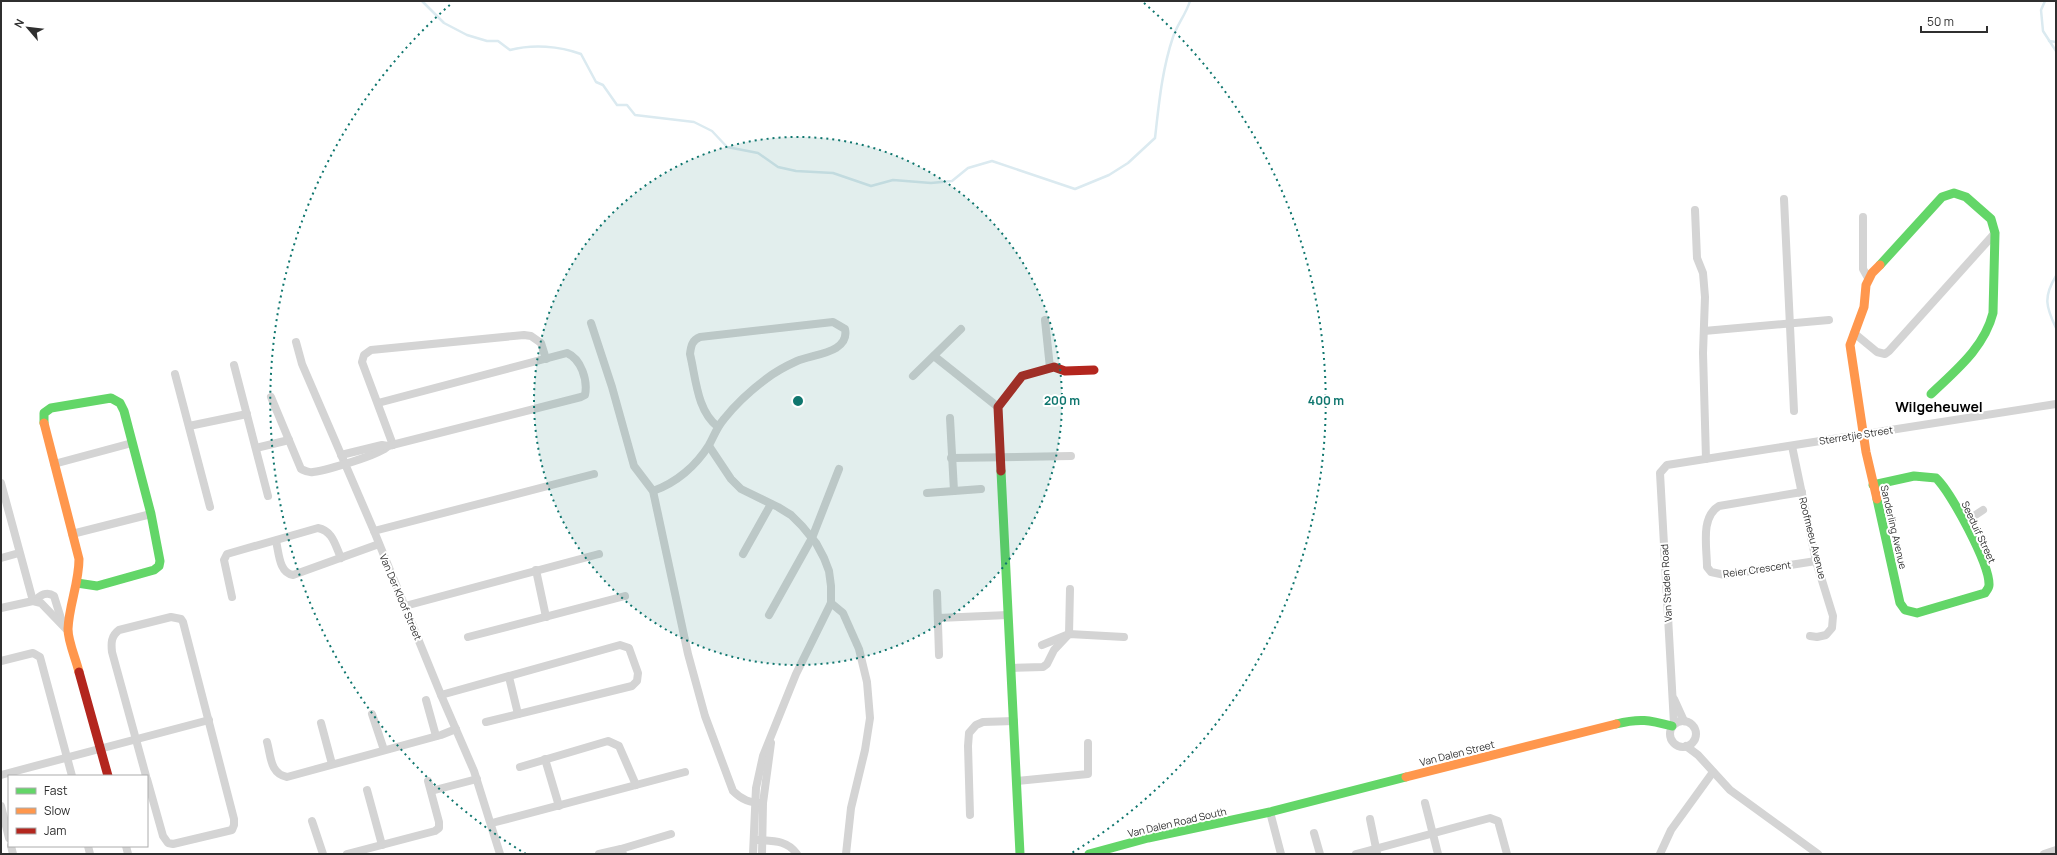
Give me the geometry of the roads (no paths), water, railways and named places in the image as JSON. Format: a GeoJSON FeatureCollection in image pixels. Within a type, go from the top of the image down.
{"type":"FeatureCollection","features":[{"type":"Feature","properties":{"kind":"street"},"geometry":{"type":"LineString","coordinates":[[1863,216],[1863,269],[1868,278],[1942,197],[1948,194],[1954,193],[1966,197],[1977,205],[1991,219],[1995,233],[1994,298],[1991,325],[1977,347],[1931,394]]}},
{"type":"Feature","properties":{"kind":"street"},"geometry":{"type":"LineString","coordinates":[[1784,199],[1794,411]]}},
{"type":"Feature","properties":{"kind":"street"},"geometry":{"type":"LineString","coordinates":[[1695,210],[1697,258],[1704,280],[1703,383],[1706,460]]}},
{"type":"Feature","properties":{"kind":"street"},"geometry":{"type":"LineString","coordinates":[[1854,333],[1877,352],[1885,354],[1995,233]]}},
{"type":"Feature","properties":{"kind":"street","name":"Sanderling Avenue"},"geometry":{"type":"LineString","coordinates":[[1868,278],[1864,307],[1850,345],[1863,434],[1872,485],[1900,603],[1907,612],[1917,613]]}},
{"type":"Feature","properties":{"kind":"street"},"geometry":{"type":"LineString","coordinates":[[1045,320],[1050,368]]}},
{"type":"Feature","properties":{"kind":"street"},"geometry":{"type":"LineString","coordinates":[[1704,331],[1789,325],[1829,320]]}},
{"type":"Feature","properties":{"kind":"street"},"geometry":{"type":"LineString","coordinates":[[653,491],[676,481],[708,446],[718,427],[739,402],[772,374],[796,361],[832,350],[839,346],[844,342],[846,336],[845,329],[832,322],[700,337],[695,339],[691,346],[690,354],[702,407],[706,417],[718,427]]}},
{"type":"Feature","properties":{"kind":"street"},"geometry":{"type":"LineString","coordinates":[[591,323],[612,387],[634,466],[653,491],[688,654],[705,716],[733,791],[739,797],[759,803]]}},
{"type":"Feature","properties":{"kind":"street"},"geometry":{"type":"LineString","coordinates":[[913,376],[961,329]]}},
{"type":"Feature","properties":{"kind":"street"},"geometry":{"type":"LineString","coordinates":[[391,445],[378,403],[362,362],[364,355],[371,350],[524,334],[531,336],[541,343],[546,359]]}},
{"type":"Feature","properties":{"kind":"street","name":"Van Der Kloof Street"},"geometry":{"type":"LineString","coordinates":[[296,342],[302,364],[374,531],[477,779],[492,823],[500,854]]}},
{"type":"Feature","properties":{"kind":"street"},"geometry":{"type":"LineString","coordinates":[[271,396],[301,469],[306,472],[311,472],[360,454],[383,451],[391,445],[582,397],[585,394],[586,389],[581,367],[572,356],[567,353],[378,403]]}},
{"type":"Feature","properties":{"kind":"street"},"geometry":{"type":"LineString","coordinates":[[934,356],[998,407]]}},
{"type":"Feature","properties":{"kind":"street"},"geometry":{"type":"LineString","coordinates":[[234,365],[268,496]]}},
{"type":"Feature","properties":{"kind":"street"},"geometry":{"type":"LineString","coordinates":[[1020,854],[998,407],[1022,376],[1054,367],[1065,371],[1094,370]]}},
{"type":"Feature","properties":{"kind":"street"},"geometry":{"type":"LineString","coordinates":[[175,374],[210,507]]}},
{"type":"Feature","properties":{"kind":"street"},"geometry":{"type":"LineString","coordinates":[[66,628],[70,606],[79,576],[79,559],[43,417],[44,413],[52,408],[104,398],[116,399],[124,411],[151,514],[160,561],[159,566],[154,570],[97,586],[77,583]]}},
{"type":"Feature","properties":{"kind":"street","name":"Sterretjie Street"},"geometry":{"type":"LineString","coordinates":[[1660,473],[1667,465],[2056,404]]}},
{"type":"Feature","properties":{"kind":"street"},"geometry":{"type":"LineString","coordinates":[[189,426],[247,414]]}},
{"type":"Feature","properties":{"kind":"street"},"geometry":{"type":"LineString","coordinates":[[950,418],[954,491]]}},
{"type":"Feature","properties":{"kind":"street"},"geometry":{"type":"LineString","coordinates":[[256,448],[289,440]]}},
{"type":"Feature","properties":{"kind":"street"},"geometry":{"type":"LineString","coordinates":[[54,464],[132,443]]}},
{"type":"Feature","properties":{"kind":"street"},"geometry":{"type":"LineString","coordinates":[[708,446],[726,473],[741,489],[790,515],[812,538],[829,571],[831,603],[796,674],[763,756],[756,788],[759,803],[758,840],[762,854]]}},
{"type":"Feature","properties":{"kind":"street","name":"Roofmeeu Avenue"},"geometry":{"type":"LineString","coordinates":[[1792,446],[1816,561],[1833,616],[1832,628],[1826,635],[1816,637],[1810,636]]}},
{"type":"Feature","properties":{"kind":"street"},"geometry":{"type":"LineString","coordinates":[[951,458],[1071,456]]}},
{"type":"Feature","properties":{"kind":"street"},"geometry":{"type":"LineString","coordinates":[[769,615],[812,538],[840,469]]}},
{"type":"Feature","properties":{"kind":"street","name":"Van Staden Road"},"geometry":{"type":"LineString","coordinates":[[1660,473],[1672,728]]}},
{"type":"Feature","properties":{"kind":"street"},"geometry":{"type":"LineString","coordinates":[[374,531],[594,474]]}},
{"type":"Feature","properties":{"kind":"street","name":"Seeduif Street"},"geometry":{"type":"LineString","coordinates":[[1872,485],[1922,476],[1935,477],[1941,481],[1965,522],[1988,579],[1988,590],[1979,596],[1917,613]]}},
{"type":"Feature","properties":{"kind":"street"},"geometry":{"type":"LineString","coordinates":[[1,483],[19,553],[34,601]]}},
{"type":"Feature","properties":{"kind":"street"},"geometry":{"type":"LineString","coordinates":[[927,493],[981,489]]}},
{"type":"Feature","properties":{"kind":"street","name":"Reier Crescent"},"geometry":{"type":"LineString","coordinates":[[1802,492],[1719,506],[1713,510],[1709,515],[1707,525],[1707,567],[1711,572],[1724,575],[1816,561]]}},
{"type":"Feature","properties":{"kind":"street"},"geometry":{"type":"LineString","coordinates":[[743,554],[771,504]]}},
{"type":"Feature","properties":{"kind":"street"},"geometry":{"type":"LineString","coordinates":[[1965,522],[1984,510]]}},
{"type":"Feature","properties":{"kind":"street"},"geometry":{"type":"LineString","coordinates":[[72,534],[151,514]]}},
{"type":"Feature","properties":{"kind":"street"},"geometry":{"type":"LineString","coordinates":[[232,597],[224,557],[227,554],[318,528],[325,529],[331,534],[341,558]]}},
{"type":"Feature","properties":{"kind":"street"},"geometry":{"type":"LineString","coordinates":[[276,541],[283,569],[287,574],[294,575],[379,544]]}},
{"type":"Feature","properties":{"kind":"street"},"geometry":{"type":"LineString","coordinates":[[1,558],[19,553]]}},
{"type":"Feature","properties":{"kind":"street"},"geometry":{"type":"LineString","coordinates":[[405,606],[599,554]]}},
{"type":"Feature","properties":{"kind":"street"},"geometry":{"type":"LineString","coordinates":[[536,570],[546,617]]}},
{"type":"Feature","properties":{"kind":"street"},"geometry":{"type":"LineString","coordinates":[[1011,668],[1043,666],[1047,664],[1054,650],[1070,634],[1070,589]]}},
{"type":"Feature","properties":{"kind":"street"},"geometry":{"type":"LineString","coordinates":[[937,593],[939,655]]}},
{"type":"Feature","properties":{"kind":"street"},"geometry":{"type":"LineString","coordinates":[[1,608],[34,601],[44,594],[54,596],[66,628],[108,775]]}},
{"type":"Feature","properties":{"kind":"street"},"geometry":{"type":"LineString","coordinates":[[468,637],[625,596]]}},
{"type":"Feature","properties":{"kind":"street"},"geometry":{"type":"LineString","coordinates":[[34,601],[44,605],[66,628]]}},
{"type":"Feature","properties":{"kind":"street"},"geometry":{"type":"LineString","coordinates":[[831,603],[843,613],[860,650],[867,682],[870,718],[865,750],[850,814],[846,854]]}},
{"type":"Feature","properties":{"kind":"street"},"geometry":{"type":"LineString","coordinates":[[938,618],[1008,615]]}},
{"type":"Feature","properties":{"kind":"street"},"geometry":{"type":"LineString","coordinates":[[146,775],[112,652],[113,636],[119,630],[171,617],[180,619],[184,622],[234,819],[232,830],[173,844],[168,843],[163,836],[148,783]]}},
{"type":"Feature","properties":{"kind":"street"},"geometry":{"type":"LineString","coordinates":[[1042,645],[1070,634],[1124,637]]}},
{"type":"Feature","properties":{"kind":"street"},"geometry":{"type":"LineString","coordinates":[[441,695],[620,645],[630,648],[638,673],[637,681],[632,686],[486,722]]}},
{"type":"Feature","properties":{"kind":"street"},"geometry":{"type":"LineString","coordinates":[[1,661],[32,653],[40,657],[72,775]]}},
{"type":"Feature","properties":{"kind":"street"},"geometry":{"type":"LineString","coordinates":[[509,677],[518,714]]}},
{"type":"Feature","properties":{"kind":"street","name":"Van Staden Road"},"geometry":{"type":"LineString","coordinates":[[1671,692],[1684,721]]}},
{"type":"Feature","properties":{"kind":"street"},"geometry":{"type":"LineString","coordinates":[[426,700],[436,736]]}},
{"type":"Feature","properties":{"kind":"street"},"geometry":{"type":"LineString","coordinates":[[372,714],[384,750]]}},
{"type":"Feature","properties":{"kind":"street","name":"Van Dalen Street"},"geometry":{"type":"LineString","coordinates":[[1270,812],[1634,719],[1649,720],[1672,728]]}},
{"type":"Feature","properties":{"kind":"street"},"geometry":{"type":"LineString","coordinates":[[1,775],[136,738],[209,720]]}},
{"type":"Feature","properties":{"kind":"street"},"geometry":{"type":"LineString","coordinates":[[970,815],[969,733],[976,725],[983,722],[1014,721]]}},
{"type":"Feature","properties":{"kind":"street"},"geometry":{"type":"LineString","coordinates":[[1698,755],[1694,740],[1696,732],[1694,727],[1688,722],[1684,721],[1672,728],[1674,744],[1686,746],[1698,755],[1730,790],[1748,805],[1818,854]]}},
{"type":"Feature","properties":{"kind":"street"},"geometry":{"type":"LineString","coordinates":[[321,723],[332,764]]}},
{"type":"Feature","properties":{"kind":"street"},"geometry":{"type":"LineString","coordinates":[[267,742],[274,771],[281,776],[287,777],[436,736],[456,729]]}},
{"type":"Feature","properties":{"kind":"street"},"geometry":{"type":"LineString","coordinates":[[1686,746],[1694,740]]}},
{"type":"Feature","properties":{"kind":"street"},"geometry":{"type":"LineString","coordinates":[[520,766],[608,741],[619,746],[636,786]]}},
{"type":"Feature","properties":{"kind":"street"},"geometry":{"type":"LineString","coordinates":[[1017,781],[1088,774],[1088,743]]}},
{"type":"Feature","properties":{"kind":"street"},"geometry":{"type":"LineString","coordinates":[[545,759],[559,806]]}},
{"type":"Feature","properties":{"kind":"street"},"geometry":{"type":"LineString","coordinates":[[492,823],[685,772]]}},
{"type":"Feature","properties":{"kind":"street"},"geometry":{"type":"LineString","coordinates":[[1660,854],[1671,830],[1713,772]]}},
{"type":"Feature","properties":{"kind":"street"},"geometry":{"type":"LineString","coordinates":[[431,791],[477,779]]}},
{"type":"Feature","properties":{"kind":"street"},"geometry":{"type":"LineString","coordinates":[[347,854],[435,831],[439,828],[439,822],[428,781]]}},
{"type":"Feature","properties":{"kind":"street"},"geometry":{"type":"LineString","coordinates":[[367,790],[382,845]]}},
{"type":"Feature","properties":{"kind":"street"},"geometry":{"type":"LineString","coordinates":[[1425,803],[1438,854]]}},
{"type":"Feature","properties":{"kind":"street"},"geometry":{"type":"LineString","coordinates":[[1,806],[8,834]]}},
{"type":"Feature","properties":{"kind":"street"},"geometry":{"type":"LineString","coordinates":[[1270,812],[1281,854]]}},
{"type":"Feature","properties":{"kind":"street","name":"Van Dalen Road South"},"geometry":{"type":"LineString","coordinates":[[1089,854],[1148,838],[1270,812]]}},
{"type":"Feature","properties":{"kind":"street"},"geometry":{"type":"LineString","coordinates":[[1356,854],[1376,851],[1433,833],[1490,818],[1494,819],[1500,825],[1507,854]]}},
{"type":"Feature","properties":{"kind":"street"},"geometry":{"type":"LineString","coordinates":[[1370,819],[1376,851]]}},
{"type":"Feature","properties":{"kind":"street"},"geometry":{"type":"LineString","coordinates":[[312,821],[323,854]]}},
{"type":"Feature","properties":{"kind":"street"},"geometry":{"type":"LineString","coordinates":[[1314,833],[1320,854]]}},
{"type":"Feature","properties":{"kind":"street"},"geometry":{"type":"LineString","coordinates":[[599,854],[622,851],[671,834]]}},
{"type":"Feature","properties":{"kind":"street"},"geometry":{"type":"LineString","coordinates":[[753,854],[758,840]]}},
{"type":"Feature","properties":{"kind":"street"},"geometry":{"type":"LineString","coordinates":[[758,840],[783,842],[791,847],[797,854]]}},
{"type":"Feature","properties":{"kind":"street"},"geometry":{"type":"LineString","coordinates":[[2044,854],[2056,850]]}},
{"type":"Feature","properties":{"kind":"waterway"},"geometry":{"type":"LineString","coordinates":[[422,1],[444,23],[467,35],[487,41],[498,41],[510,50],[528,47],[546,47],[564,49],[581,54],[596,82],[603,85],[617,105],[627,105],[635,115],[694,122],[712,131],[727,147],[758,153],[778,167],[796,171],[833,173],[871,186],[893,180],[931,183],[952,181],[968,168],[992,161],[1075,189],[1109,175],[1128,163],[1155,138],[1161,87],[1169,49],[1190,1]]}},
{"type":"Feature","properties":{"kind":"waterway"},"geometry":{"type":"LineString","coordinates":[[2045,1],[2041,10],[2043,31],[2056,51]]}},
{"type":"Feature","properties":{"kind":"waterway"},"geometry":{"type":"LineString","coordinates":[[2049,41],[2056,42]]}},
{"type":"Feature","properties":{"kind":"waterway"},"geometry":{"type":"LineString","coordinates":[[2056,276],[2049,290],[2047,302],[2056,328]]}},
{"type":"Feature","properties":{"kind":"district","name":"Wilgeheuwel"},"geometry":{"type":"Point","coordinates":[1939,406]}}]}
